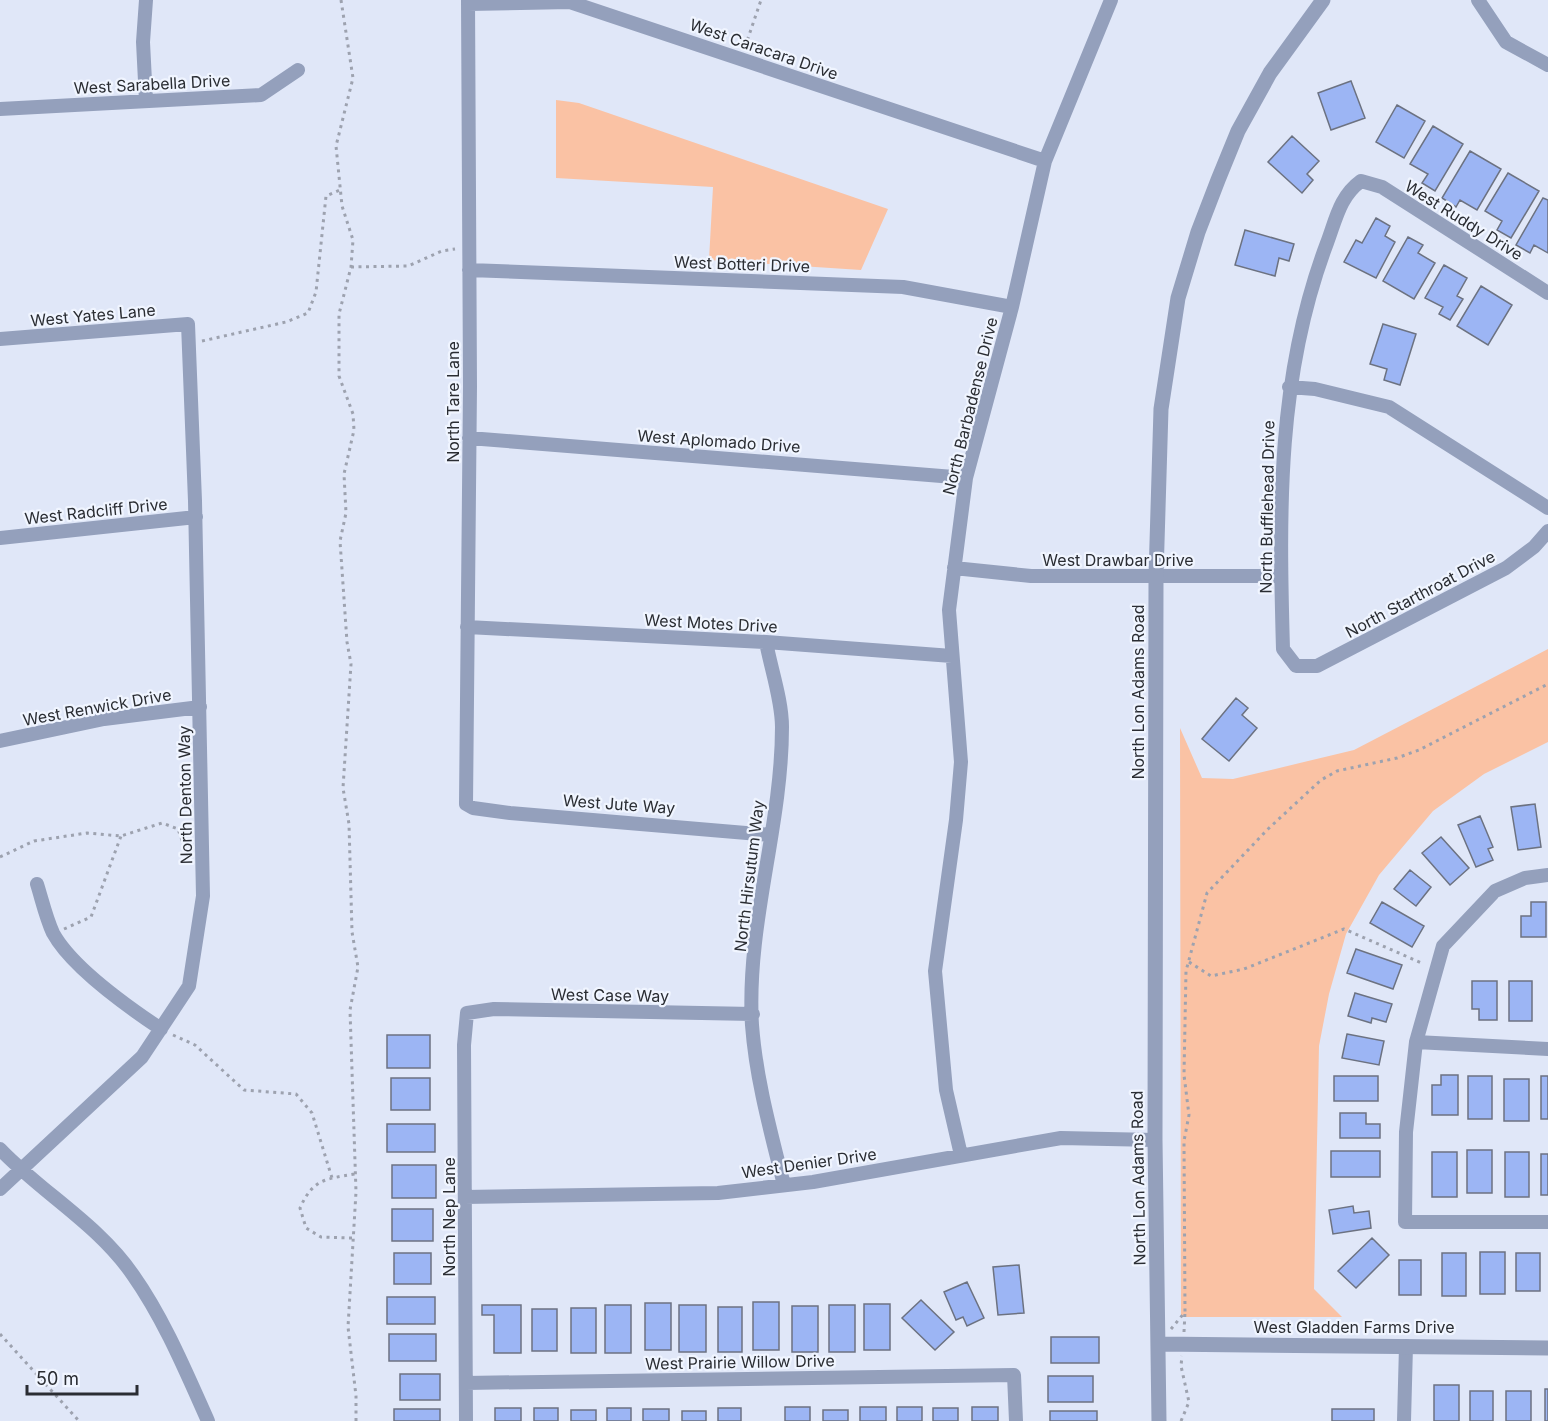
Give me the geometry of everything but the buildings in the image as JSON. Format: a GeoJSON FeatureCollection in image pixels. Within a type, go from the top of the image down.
{"type":"FeatureCollection","features":[{"type":"Feature","properties":{"kind":"street"},"geometry":{"type":"LineString","coordinates":[[146,0],[143,42],[146,101]]}},
{"type":"Feature","properties":{"kind":"street","name":"North Barbadense Drive"},"geometry":{"type":"LineString","coordinates":[[962,1155],[946,1090],[935,971],[956,820],[961,762],[949,610],[954,568],[966,478],[1012,308],[1044,161],[1110,0]]}},
{"type":"Feature","properties":{"kind":"street","name":"North Lon Adams Road"},"geometry":{"type":"LineString","coordinates":[[1159,1421],[1155,1140],[1156,576],[1161,409],[1178,298],[1198,232],[1238,131],[1270,73],[1323,0]]}},
{"type":"Feature","properties":{"kind":"street"},"geometry":{"type":"LineString","coordinates":[[1478,0],[1506,42],[1548,64]]}},
{"type":"Feature","properties":{"kind":"street","name":"West Caracara Drive"},"geometry":{"type":"LineString","coordinates":[[468,2],[570,2],[1044,161]]}},
{"type":"Feature","properties":{"kind":"street","name":"North Tare Lane"},"geometry":{"type":"LineString","coordinates":[[466,804],[469,438],[468,2]]}},
{"type":"Feature","properties":{"kind":"street","name":"West Sarabella Drive"},"geometry":{"type":"LineString","coordinates":[[0,109],[261,95],[298,70]]}},
{"type":"Feature","properties":{"kind":"street","name":"West Ruddy Drive"},"geometry":{"type":"LineString","coordinates":[[1361,181],[1382,187],[1548,293]]}},
{"type":"Feature","properties":{"kind":"street","name":"North Bufflehead Drive"},"geometry":{"type":"LineString","coordinates":[[1296,666],[1283,649],[1281,576],[1283,445],[1289,387],[1312,282],[1347,190],[1361,181]]}},
{"type":"Feature","properties":{"kind":"street","name":"West Botteri Drive"},"geometry":{"type":"LineString","coordinates":[[469,270],[903,287],[1012,308]]}},
{"type":"Feature","properties":{"kind":"street","name":"North Denton Way"},"geometry":{"type":"LineString","coordinates":[[0,1189],[142,1057],[189,986],[203,896],[196,518],[188,324]]}},
{"type":"Feature","properties":{"kind":"street","name":"West Yates Lane"},"geometry":{"type":"LineString","coordinates":[[0,339],[188,324]]}},
{"type":"Feature","properties":{"kind":"street"},"geometry":{"type":"LineString","coordinates":[[1289,387],[1315,389],[1389,407],[1548,508]]}},
{"type":"Feature","properties":{"kind":"street","name":"West Aplomado Drive"},"geometry":{"type":"LineString","coordinates":[[469,438],[966,478]]}},
{"type":"Feature","properties":{"kind":"street","name":"West Radcliff Drive"},"geometry":{"type":"LineString","coordinates":[[0,538],[196,518]]}},
{"type":"Feature","properties":{"kind":"street","name":"North Starthroat Drive"},"geometry":{"type":"LineString","coordinates":[[1296,666],[1317,666],[1506,568],[1534,547],[1548,531]]}},
{"type":"Feature","properties":{"kind":"street","name":"West Drawbar Drive"},"geometry":{"type":"LineString","coordinates":[[954,568],[1031,576],[1281,576]]}},
{"type":"Feature","properties":{"kind":"street","name":"West Motes Drive"},"geometry":{"type":"LineString","coordinates":[[467,627],[766,642],[952,656]]}},
{"type":"Feature","properties":{"kind":"street","name":"North Hirsutum Way"},"geometry":{"type":"LineString","coordinates":[[766,642],[782,725],[771,835],[756,929],[753,1014],[763,1102],[784,1185]]}},
{"type":"Feature","properties":{"kind":"street","name":"West Renwick Drive"},"geometry":{"type":"LineString","coordinates":[[0,741],[104,719],[200,707]]}},
{"type":"Feature","properties":{"kind":"street","name":"West Jute Way"},"geometry":{"type":"LineString","coordinates":[[466,804],[474,808],[510,813],[771,835]]}},
{"type":"Feature","properties":{"kind":"street"},"geometry":{"type":"LineString","coordinates":[[1548,875],[1525,878],[1495,891],[1443,946],[1416,1042],[1406,1132],[1405,1222],[1548,1222]]}},
{"type":"Feature","properties":{"kind":"street"},"geometry":{"type":"LineString","coordinates":[[37,884],[54,933],[76,960],[122,1003],[161,1029]]}},
{"type":"Feature","properties":{"kind":"street","name":"West Case Way"},"geometry":{"type":"LineString","coordinates":[[467,1014],[494,1009],[753,1014]]}},
{"type":"Feature","properties":{"kind":"street","name":"North Nep Lane"},"geometry":{"type":"LineString","coordinates":[[466,1421],[464,1045],[467,1014]]}},
{"type":"Feature","properties":{"kind":"street"},"geometry":{"type":"LineString","coordinates":[[1416,1042],[1548,1049]]}},
{"type":"Feature","properties":{"kind":"street","name":"West Denier Drive"},"geometry":{"type":"LineString","coordinates":[[465,1197],[718,1193],[784,1185],[1061,1138],[1155,1140]]}},
{"type":"Feature","properties":{"kind":"street"},"geometry":{"type":"LineString","coordinates":[[0,1149],[20,1170],[83,1220],[132,1274],[173,1345],[208,1421]]}},
{"type":"Feature","properties":{"kind":"street","name":"West Gladden Farms Drive"},"geometry":{"type":"LineString","coordinates":[[1159,1344],[1548,1348]]}},
{"type":"Feature","properties":{"kind":"street"},"geometry":{"type":"LineString","coordinates":[[1404,1421],[1406,1346]]}},
{"type":"Feature","properties":{"kind":"street","name":"West Prairie Willow Drive"},"geometry":{"type":"LineString","coordinates":[[466,1383],[1014,1375],[1016,1421]]}},
{"type":"Feature","properties":{"kind":"path"},"geometry":{"type":"LineString","coordinates":[[341,0],[353,78],[336,146],[340,190],[353,240],[351,267],[339,314],[339,376],[353,414],[354,430],[344,474],[346,513],[340,541],[347,642],[351,664],[343,788],[350,824],[352,932],[358,967],[350,1010],[355,1174],[348,1327],[356,1396],[356,1421]]}},
{"type":"Feature","properties":{"kind":"path"},"geometry":{"type":"LineString","coordinates":[[741,59],[761,0]]}},
{"type":"Feature","properties":{"kind":"path"},"geometry":{"type":"LineString","coordinates":[[188,344],[285,322],[308,313],[316,292],[326,196],[340,190]]}},
{"type":"Feature","properties":{"kind":"path"},"geometry":{"type":"LineString","coordinates":[[351,267],[408,266],[442,251],[469,247]]}},
{"type":"Feature","properties":{"kind":"path"},"geometry":{"type":"LineString","coordinates":[[1181,1421],[1189,1402],[1181,1366],[1185,1312],[1184,1141],[1189,1114],[1184,1075],[1189,962],[1207,893],[1268,829],[1321,780],[1337,771],[1397,758],[1419,750],[1548,684]]}},
{"type":"Feature","properties":{"kind":"path"},"geometry":{"type":"LineString","coordinates":[[0,857],[34,841],[87,833],[121,836],[162,823],[178,829],[189,862]]}},
{"type":"Feature","properties":{"kind":"path"},"geometry":{"type":"LineString","coordinates":[[54,933],[91,917],[121,836]]}},
{"type":"Feature","properties":{"kind":"path"},"geometry":{"type":"LineString","coordinates":[[1189,962],[1211,976],[1244,969],[1344,928],[1437,970]]}},
{"type":"Feature","properties":{"kind":"path"},"geometry":{"type":"LineString","coordinates":[[161,1029],[195,1045],[244,1090],[296,1094],[312,1113],[332,1178]]}},
{"type":"Feature","properties":{"kind":"path"},"geometry":{"type":"LineString","coordinates":[[352,1238],[321,1237],[306,1228],[300,1208],[309,1189],[332,1178],[355,1174]]}},
{"type":"Feature","properties":{"kind":"path"},"geometry":{"type":"LineString","coordinates":[[1159,1344],[1185,1312]]}},
{"type":"Feature","properties":{"kind":"path"},"geometry":{"type":"LineString","coordinates":[[0,1334],[79,1421]]}},
{"type":"Feature","properties":{"kind":"shaded area"},"geometry":{"type":"Polygon","coordinates":[[[556,100],[579,103],[888,209],[861,270],[709,260],[713,187],[556,178],[556,100]]]}},
{"type":"Feature","properties":{"kind":"shaded area"},"geometry":{"type":"Polygon","coordinates":[[[1548,649],[1548,742],[1484,774],[1433,811],[1379,875],[1346,934],[1329,994],[1319,1046],[1314,1289],[1342,1317],[1181,1317],[1180,728],[1202,778],[1233,779],[1354,750],[1548,649]]]}}]}
